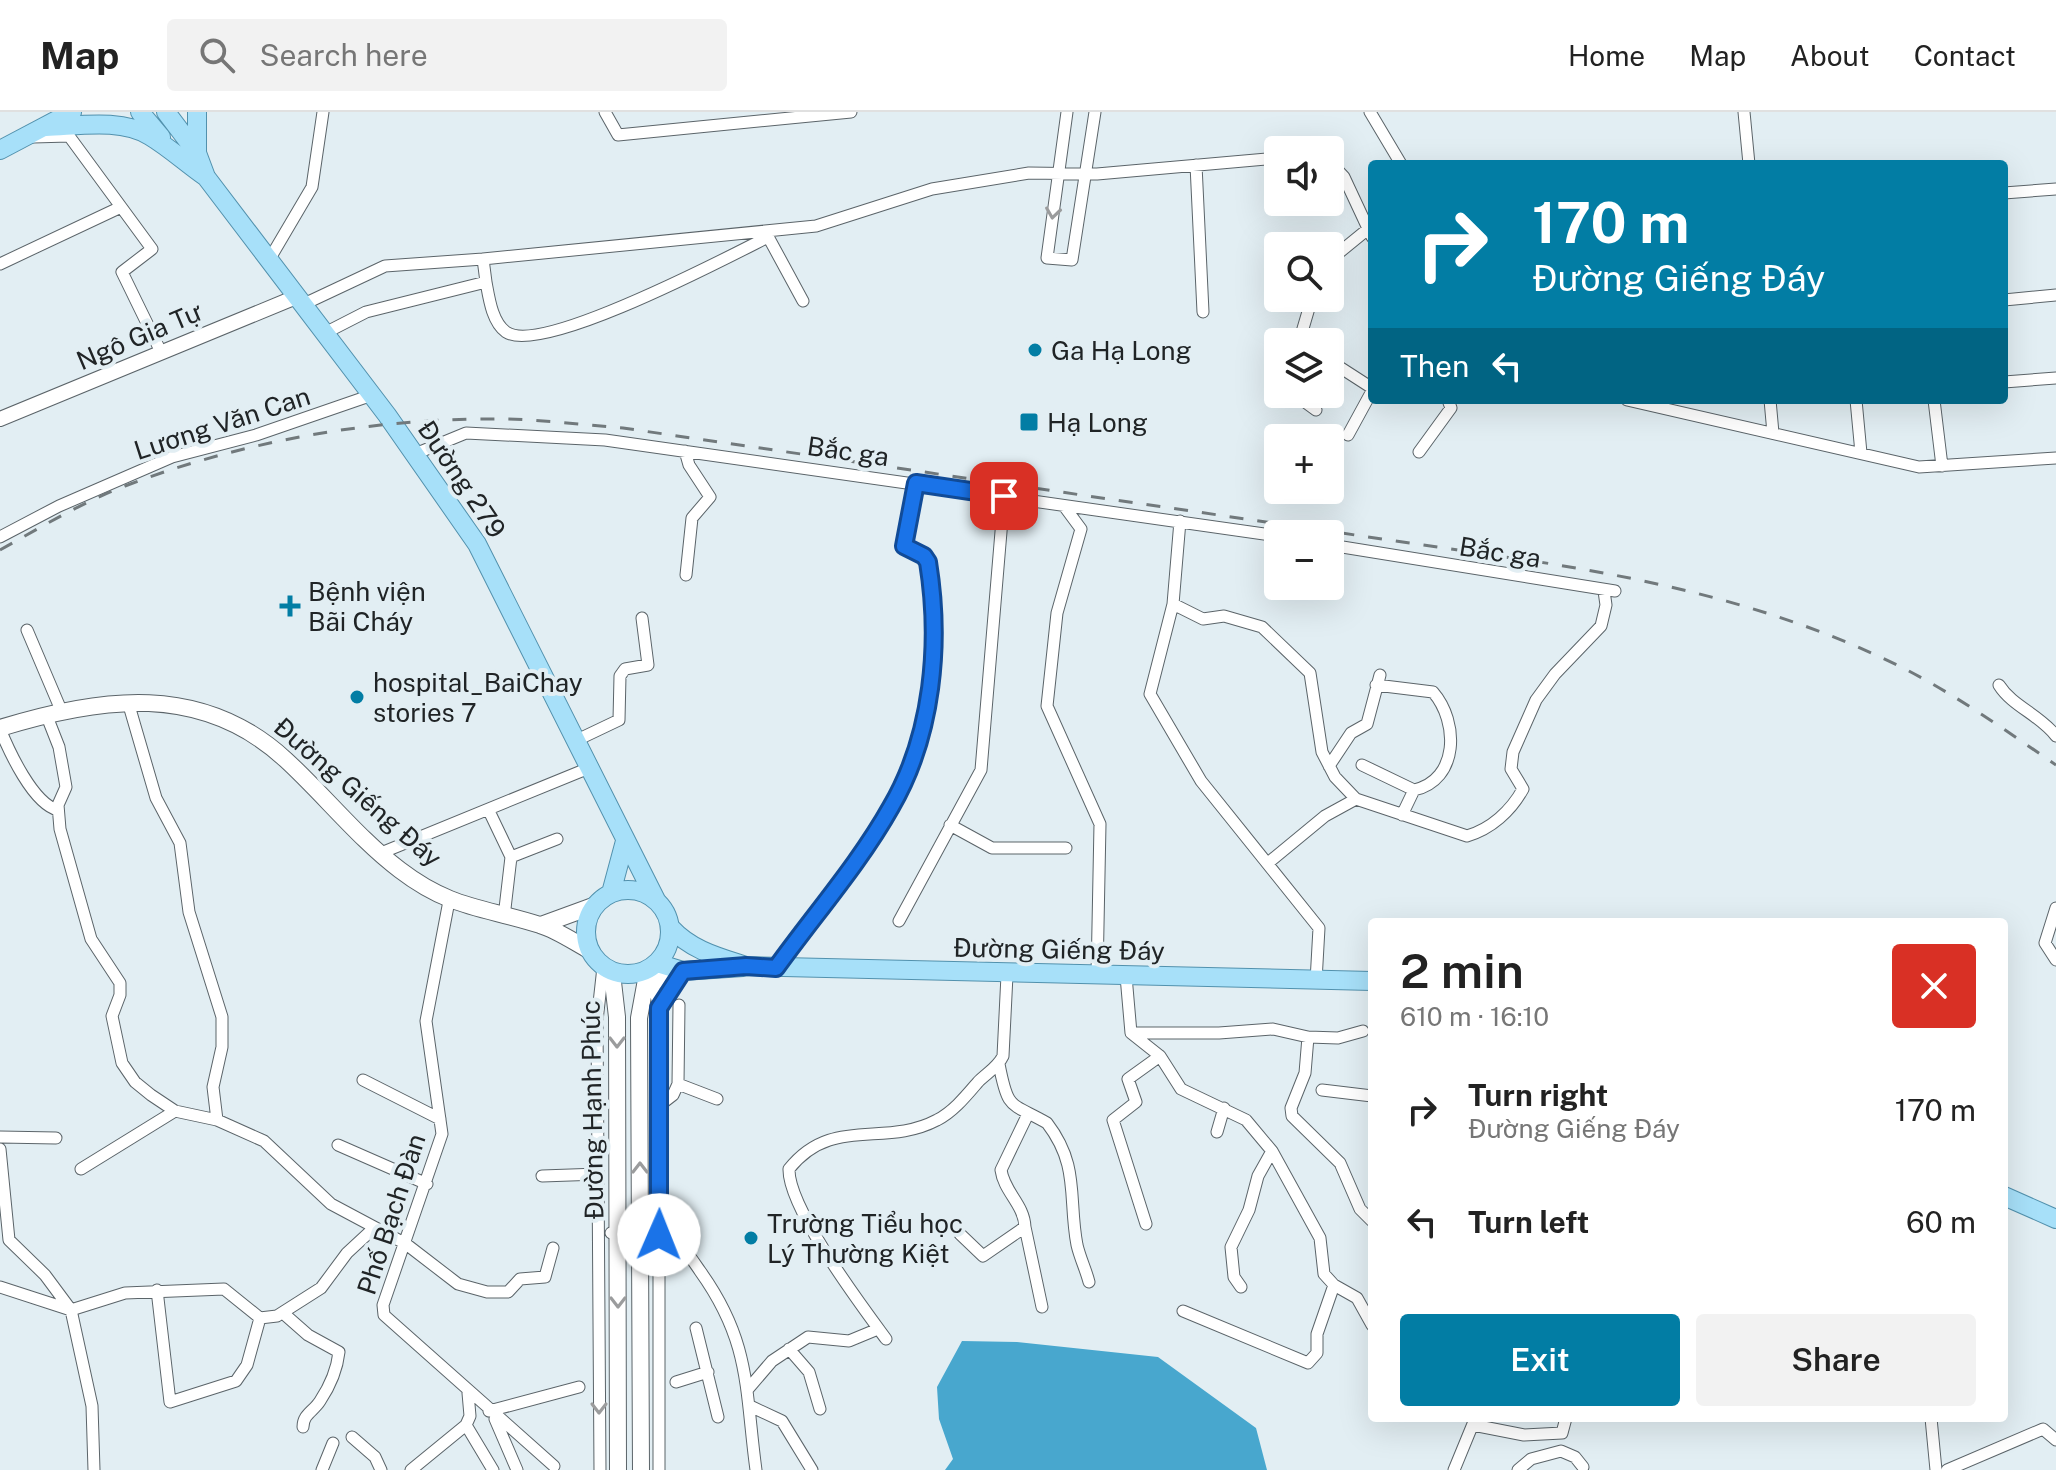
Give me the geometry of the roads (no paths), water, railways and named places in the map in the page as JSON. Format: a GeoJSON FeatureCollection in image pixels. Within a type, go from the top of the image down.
{"type":"FeatureCollection","features":[{"type":"Feature","properties":{"kind":"main road"},"geometry":{"type":"LineString","coordinates":[[0,150],[72,112]]}},
{"type":"Feature","properties":{"kind":"main road"},"geometry":{"type":"LineString","coordinates":[[140,112],[189,157]]}},
{"type":"Feature","properties":{"kind":"main road"},"geometry":{"type":"LineString","coordinates":[[166,112],[189,157]]}},
{"type":"Feature","properties":{"kind":"main road"},"geometry":{"type":"LineString","coordinates":[[189,157],[197,112]]}},
{"type":"Feature","properties":{"kind":"main road"},"geometry":{"type":"LineString","coordinates":[[46,127],[114,125],[149,135],[189,157]]}},
{"type":"Feature","properties":{"kind":"main road","name":"Đường 279"},"geometry":{"type":"LineString","coordinates":[[189,157],[372,395],[477,544],[656,900]]}},
{"type":"Feature","properties":{"kind":"main road","name":"Đường Giếng Đáy"},"geometry":{"type":"LineString","coordinates":[[0,729],[53,712],[128,702],[151,701],[203,711],[244,730],[283,757],[400,870],[449,901],[541,925],[589,950]]}},
{"type":"Feature","properties":{"kind":"main road"},"geometry":{"type":"LineString","coordinates":[[611,893],[625,841]]}},
{"type":"Feature","properties":{"kind":"main road"},"geometry":{"type":"LineString","coordinates":[[541,925],[593,906],[611,893],[634,890],[656,900],[671,928],[665,953],[653,971],[626,974],[604,967],[589,950],[585,927],[593,906]]}},
{"type":"Feature","properties":{"kind":"main road","name":"Đường Giếng Đáy"},"geometry":{"type":"LineString","coordinates":[[671,928],[682,941],[746,966]]}},
{"type":"Feature","properties":{"kind":"main road","name":"Đường Giếng Đáy"},"geometry":{"type":"LineString","coordinates":[[653,971],[746,966],[1007,975],[1368,981]]}},
{"type":"Feature","properties":{"kind":"main road","name":"Đường Hạnh Phúc"},"geometry":{"type":"LineString","coordinates":[[604,967],[613,982],[617,1017],[618,1470]]}},
{"type":"Feature","properties":{"kind":"main road","name":"Đường Hạnh Phúc"},"geometry":{"type":"LineString","coordinates":[[641,1470],[640,998],[653,971]]}},
{"type":"Feature","properties":{"kind":"main road"},"geometry":{"type":"LineString","coordinates":[[2008,1198],[2055,1216]]}},
{"type":"Feature","properties":{"kind":"street"},"geometry":{"type":"LineString","coordinates":[[269,260],[312,187],[323,112]]}},
{"type":"Feature","properties":{"kind":"street"},"geometry":{"type":"LineString","coordinates":[[605,112],[618,135],[851,112]]}},
{"type":"Feature","properties":{"kind":"street"},"geometry":{"type":"LineString","coordinates":[[1067,112],[1047,258],[1072,260],[1095,112]]}},
{"type":"Feature","properties":{"kind":"street"},"geometry":{"type":"LineString","coordinates":[[1749,160],[1744,113],[1760,112]]}},
{"type":"Feature","properties":{"kind":"street"},"geometry":{"type":"LineString","coordinates":[[1372,114],[1399,160]]}},
{"type":"Feature","properties":{"kind":"street"},"geometry":{"type":"LineString","coordinates":[[28,137],[69,136],[152,249],[122,272],[161,352]]}},
{"type":"Feature","properties":{"kind":"street"},"geometry":{"type":"LineString","coordinates":[[299,301],[385,266],[767,234],[816,226],[932,189],[1029,173],[1085,174],[1264,159]]}},
{"type":"Feature","properties":{"kind":"street"},"geometry":{"type":"LineString","coordinates":[[1196,165],[1203,312]]}},
{"type":"Feature","properties":{"kind":"street"},"geometry":{"type":"LineString","coordinates":[[1344,177],[1368,229]]}},
{"type":"Feature","properties":{"kind":"street"},"geometry":{"type":"LineString","coordinates":[[2008,193],[2056,189]]}},
{"type":"Feature","properties":{"kind":"street"},"geometry":{"type":"LineString","coordinates":[[0,264],[121,207]]}},
{"type":"Feature","properties":{"kind":"street"},"geometry":{"type":"LineString","coordinates":[[483,259],[493,313],[505,331],[517,337],[580,323],[621,309],[767,234]]}},
{"type":"Feature","properties":{"kind":"street"},"geometry":{"type":"LineString","coordinates":[[767,234],[803,301]]}},
{"type":"Feature","properties":{"kind":"street"},"geometry":{"type":"LineString","coordinates":[[1344,251],[1368,234]]}},
{"type":"Feature","properties":{"kind":"street"},"geometry":{"type":"LineString","coordinates":[[325,333],[366,312],[486,282]]}},
{"type":"Feature","properties":{"kind":"street"},"geometry":{"type":"LineString","coordinates":[[2008,300],[2056,295]]}},
{"type":"Feature","properties":{"kind":"street","name":"Ngô Gia Tự"},"geometry":{"type":"LineString","coordinates":[[0,419],[161,352],[299,301]]}},
{"type":"Feature","properties":{"kind":"street"},"geometry":{"type":"LineString","coordinates":[[1344,370],[1368,386]]}},
{"type":"Feature","properties":{"kind":"street"},"geometry":{"type":"LineString","coordinates":[[2008,382],[2056,378]]}},
{"type":"Feature","properties":{"kind":"street","name":"Lương Văn Can"},"geometry":{"type":"LineString","coordinates":[[0,537],[59,506],[172,457],[256,435],[372,395]]}},
{"type":"Feature","properties":{"kind":"street"},"geometry":{"type":"LineString","coordinates":[[1348,435],[1368,397]]}},
{"type":"Feature","properties":{"kind":"street"},"geometry":{"type":"LineString","coordinates":[[1419,452],[1451,408],[1450,404]]}},
{"type":"Feature","properties":{"kind":"street"},"geometry":{"type":"LineString","coordinates":[[1645,404],[1919,467],[2056,458]]}},
{"type":"Feature","properties":{"kind":"street"},"geometry":{"type":"LineString","coordinates":[[1770,404],[1773,433]]}},
{"type":"Feature","properties":{"kind":"street"},"geometry":{"type":"LineString","coordinates":[[1856,404],[1861,453]]}},
{"type":"Feature","properties":{"kind":"street"},"geometry":{"type":"LineString","coordinates":[[1934,404],[1942,466]]}},
{"type":"Feature","properties":{"kind":"street","name":"Bắc ga"},"geometry":{"type":"LineString","coordinates":[[415,454],[466,433],[605,440],[1264,534]]}},
{"type":"Feature","properties":{"kind":"street"},"geometry":{"type":"LineString","coordinates":[[685,451],[689,465],[710,494],[692,518],[686,575]]}},
{"type":"Feature","properties":{"kind":"street"},"geometry":{"type":"LineString","coordinates":[[776,968],[892,806],[922,723],[930,692],[936,615],[927,559],[904,546],[916,483]]}},
{"type":"Feature","properties":{"kind":"street"},"geometry":{"type":"LineString","coordinates":[[899,921],[981,770],[1004,496]]}},
{"type":"Feature","properties":{"kind":"street"},"geometry":{"type":"LineString","coordinates":[[1064,506],[1081,529],[1057,613],[1047,706],[1100,824],[1097,976]]}},
{"type":"Feature","properties":{"kind":"street"},"geometry":{"type":"LineString","coordinates":[[1180,521],[1173,604],[1150,694],[1201,781],[1319,928],[1316,981]]}},
{"type":"Feature","properties":{"kind":"street","name":"Bắc ga"},"geometry":{"type":"LineString","coordinates":[[1344,547],[1610,591],[1601,626],[1555,674],[1536,700],[1513,752],[1511,769],[1523,789],[1515,806],[1481,832],[1467,836],[1402,815]]}},
{"type":"Feature","properties":{"kind":"street"},"geometry":{"type":"LineString","coordinates":[[1173,604],[1203,619],[1224,616],[1262,627],[1310,673],[1322,752],[1329,766],[1356,799],[1402,815],[1414,790]]}},
{"type":"Feature","properties":{"kind":"street"},"geometry":{"type":"LineString","coordinates":[[577,740],[619,720],[620,676],[625,669],[648,665],[642,618]]}},
{"type":"Feature","properties":{"kind":"street"},"geometry":{"type":"LineString","coordinates":[[27,630],[53,712],[66,787],[58,810],[60,829],[91,939],[120,983],[112,1019],[122,1063],[135,1082],[175,1111],[217,1120],[264,1141],[331,1204],[406,1244],[458,1284],[487,1292],[508,1292],[520,1279],[545,1277],[553,1248]]}},
{"type":"Feature","properties":{"kind":"street"},"geometry":{"type":"LineString","coordinates":[[1329,766],[1351,733],[1367,724],[1378,680],[1433,692],[1446,707],[1452,743],[1441,777],[1430,786],[1414,790],[1362,765]]}},
{"type":"Feature","properties":{"kind":"street"},"geometry":{"type":"LineString","coordinates":[[1999,685],[2004,694],[2033,713],[2056,736]]}},
{"type":"Feature","properties":{"kind":"street"},"geometry":{"type":"LineString","coordinates":[[128,702],[156,798],[180,843],[189,912],[222,1017],[222,1047],[213,1087],[217,1120]]}},
{"type":"Feature","properties":{"kind":"street"},"geometry":{"type":"LineString","coordinates":[[0,729],[26,780],[51,808],[58,810]]}},
{"type":"Feature","properties":{"kind":"street"},"geometry":{"type":"LineString","coordinates":[[381,853],[589,768]]}},
{"type":"Feature","properties":{"kind":"street"},"geometry":{"type":"LineString","coordinates":[[1268,863],[1325,816],[1356,799]]}},
{"type":"Feature","properties":{"kind":"street"},"geometry":{"type":"LineString","coordinates":[[489,811],[511,857],[504,917]]}},
{"type":"Feature","properties":{"kind":"street"},"geometry":{"type":"LineString","coordinates":[[950,825],[992,848],[1066,848]]}},
{"type":"Feature","properties":{"kind":"street"},"geometry":{"type":"LineString","coordinates":[[511,857],[557,839]]}},
{"type":"Feature","properties":{"kind":"street","name":"Phố Bạch Đàn"},"geometry":{"type":"LineString","coordinates":[[449,901],[426,1021],[442,1134],[383,1305],[384,1315],[554,1466]]}},
{"type":"Feature","properties":{"kind":"street"},"geometry":{"type":"LineString","coordinates":[[2056,908],[2045,943],[2056,960]]}},
{"type":"Feature","properties":{"kind":"street","name":"Đường Hạnh Phúc"},"geometry":{"type":"LineString","coordinates":[[600,1470],[597,1021],[604,967]]}},
{"type":"Feature","properties":{"kind":"street"},"geometry":{"type":"LineString","coordinates":[[653,971],[659,1008],[659,1470]]}},
{"type":"Feature","properties":{"kind":"street"},"geometry":{"type":"LineString","coordinates":[[659,1008],[683,971]]}},
{"type":"Feature","properties":{"kind":"street"},"geometry":{"type":"LineString","coordinates":[[1007,975],[1007,1034],[999,1064],[1005,1097],[1027,1116],[1047,1123],[1068,1159],[1075,1195],[1077,1245],[1089,1282]]}},
{"type":"Feature","properties":{"kind":"street"},"geometry":{"type":"LineString","coordinates":[[1126,976],[1131,1033],[1160,1056],[1181,1089],[1246,1120],[1272,1151],[1320,1238],[1321,1267],[1334,1285],[1351,1292],[1368,1319]]}},
{"type":"Feature","properties":{"kind":"street"},"geometry":{"type":"LineString","coordinates":[[660,1105],[673,1095],[678,1084],[679,1005]]}},
{"type":"Feature","properties":{"kind":"street"},"geometry":{"type":"LineString","coordinates":[[1131,1033],[1219,1033],[1273,1029],[1308,1037],[1338,1038],[1363,1031]]}},
{"type":"Feature","properties":{"kind":"street"},"geometry":{"type":"LineString","coordinates":[[1308,1037],[1305,1073],[1291,1108],[1292,1116],[1340,1163],[1360,1209],[1368,1217]]}},
{"type":"Feature","properties":{"kind":"street"},"geometry":{"type":"LineString","coordinates":[[1146,1224],[1113,1120],[1136,1102],[1128,1079],[1160,1056]]}},
{"type":"Feature","properties":{"kind":"street"},"geometry":{"type":"LineString","coordinates":[[886,1339],[800,1208],[789,1181],[789,1169],[812,1145],[831,1137],[887,1134],[934,1122],[999,1064]]}},
{"type":"Feature","properties":{"kind":"street"},"geometry":{"type":"LineString","coordinates":[[363,1080],[440,1119]]}},
{"type":"Feature","properties":{"kind":"street"},"geometry":{"type":"LineString","coordinates":[[678,1084],[717,1099]]}},
{"type":"Feature","properties":{"kind":"street"},"geometry":{"type":"LineString","coordinates":[[1322,1090],[1368,1096]]}},
{"type":"Feature","properties":{"kind":"street"},"geometry":{"type":"LineString","coordinates":[[1217,1132],[1224,1108]]}},
{"type":"Feature","properties":{"kind":"street"},"geometry":{"type":"LineString","coordinates":[[81,1169],[175,1111]]}},
{"type":"Feature","properties":{"kind":"street"},"geometry":{"type":"LineString","coordinates":[[1027,1116],[1001,1170],[1002,1180],[1024,1213],[1042,1307]]}},
{"type":"Feature","properties":{"kind":"street"},"geometry":{"type":"LineString","coordinates":[[0,1137],[56,1138]]}},
{"type":"Feature","properties":{"kind":"street"},"geometry":{"type":"LineString","coordinates":[[338,1145],[427,1184]]}},
{"type":"Feature","properties":{"kind":"street"},"geometry":{"type":"LineString","coordinates":[[0,1149],[9,1240],[45,1275],[71,1310],[92,1406],[94,1470]]}},
{"type":"Feature","properties":{"kind":"street"},"geometry":{"type":"LineString","coordinates":[[1241,1287],[1234,1277],[1231,1247],[1249,1210],[1258,1176],[1272,1151]]}},
{"type":"Feature","properties":{"kind":"street"},"geometry":{"type":"LineString","coordinates":[[542,1176],[599,1174]]}},
{"type":"Feature","properties":{"kind":"street"},"geometry":{"type":"LineString","coordinates":[[960,1234],[983,1256],[1025,1227]]}},
{"type":"Feature","properties":{"kind":"street"},"geometry":{"type":"LineString","coordinates":[[260,1318],[283,1313],[321,1288],[347,1253],[374,1228]]}},
{"type":"Feature","properties":{"kind":"street"},"geometry":{"type":"LineString","coordinates":[[600,1233],[659,1235],[679,1244],[722,1301],[738,1338],[748,1389],[756,1470]]}},
{"type":"Feature","properties":{"kind":"street"},"geometry":{"type":"LineString","coordinates":[[1183,1311],[1308,1363],[1317,1353],[1317,1334],[1334,1285]]}},
{"type":"Feature","properties":{"kind":"street"},"geometry":{"type":"LineString","coordinates":[[0,1287],[71,1310],[125,1293],[224,1289],[260,1318]]}},
{"type":"Feature","properties":{"kind":"street"},"geometry":{"type":"LineString","coordinates":[[157,1290],[170,1402],[236,1381],[247,1365],[260,1318]]}},
{"type":"Feature","properties":{"kind":"street"},"geometry":{"type":"LineString","coordinates":[[283,1313],[308,1335],[339,1352],[334,1375],[320,1402],[305,1416],[303,1427]]}},
{"type":"Feature","properties":{"kind":"street"},"geometry":{"type":"LineString","coordinates":[[696,1328],[718,1417]]}},
{"type":"Feature","properties":{"kind":"street"},"geometry":{"type":"LineString","coordinates":[[748,1389],[772,1361],[808,1337],[818,1335],[849,1341],[878,1329]]}},
{"type":"Feature","properties":{"kind":"street"},"geometry":{"type":"LineString","coordinates":[[789,1349],[809,1372],[820,1409]]}},
{"type":"Feature","properties":{"kind":"street"},"geometry":{"type":"LineString","coordinates":[[676,1382],[708,1372]]}},
{"type":"Feature","properties":{"kind":"street"},"geometry":{"type":"LineString","coordinates":[[517,1470],[491,1413],[579,1387]]}},
{"type":"Feature","properties":{"kind":"street"},"geometry":{"type":"LineString","coordinates":[[411,1470],[466,1425],[470,1416],[468,1392]]}},
{"type":"Feature","properties":{"kind":"street"},"geometry":{"type":"LineString","coordinates":[[750,1406],[782,1421],[812,1470]]}},
{"type":"Feature","properties":{"kind":"street"},"geometry":{"type":"LineString","coordinates":[[1457,1469],[1474,1422],[1524,1435],[1562,1433],[1565,1422]]}},
{"type":"Feature","properties":{"kind":"street"},"geometry":{"type":"LineString","coordinates":[[1931,1422],[1936,1470]]}},
{"type":"Feature","properties":{"kind":"street"},"geometry":{"type":"LineString","coordinates":[[466,1425],[493,1470]]}},
{"type":"Feature","properties":{"kind":"street"},"geometry":{"type":"LineString","coordinates":[[1947,1470],[2043,1429],[2056,1440]]}},
{"type":"Feature","properties":{"kind":"street"},"geometry":{"type":"LineString","coordinates":[[352,1437],[375,1457],[381,1470]]}},
{"type":"Feature","properties":{"kind":"street"},"geometry":{"type":"LineString","coordinates":[[322,1470],[333,1443]]}},
{"type":"Feature","properties":{"kind":"street"},"geometry":{"type":"LineString","coordinates":[[1518,1470],[1531,1459],[1561,1451],[1575,1457],[1583,1467]]}},
{"type":"Feature","properties":{"kind":"water"},"geometry":{"type":"Polygon","coordinates":[[[962,1341],[1017,1342],[1158,1357],[1256,1428],[1267,1470],[945,1470],[953,1459],[939,1419],[937,1387],[962,1341]]]}},
{"type":"Feature","properties":{"kind":"railway"},"geometry":{"type":"LineString","coordinates":[[0,550],[125,486],[217,456],[314,434],[460,419],[522,420],[623,428],[1533,561],[1677,588],[1817,630],[1907,670],[1983,715],[2056,765]]}},
{"type":"Feature","properties":{"kind":"place","name":"Ga Hạ Long"},"geometry":{"type":"Point","coordinates":[1035,350]}},
{"type":"Feature","properties":{"kind":"place","name":"Hạ Long"},"geometry":{"type":"Point","coordinates":[1029,422]}},
{"type":"Feature","properties":{"kind":"place","name":"Bệnh viện Bãi Cháy"},"geometry":{"type":"Point","coordinates":[290,606]}},
{"type":"Feature","properties":{"kind":"place","name":"hospital_BaiChay stories 7"},"geometry":{"type":"Point","coordinates":[357,697]}},
{"type":"Feature","properties":{"kind":"place","name":"Trường Tiểu học Lý Thường Kiệt"},"geometry":{"type":"Point","coordinates":[751,1238]}}]}
